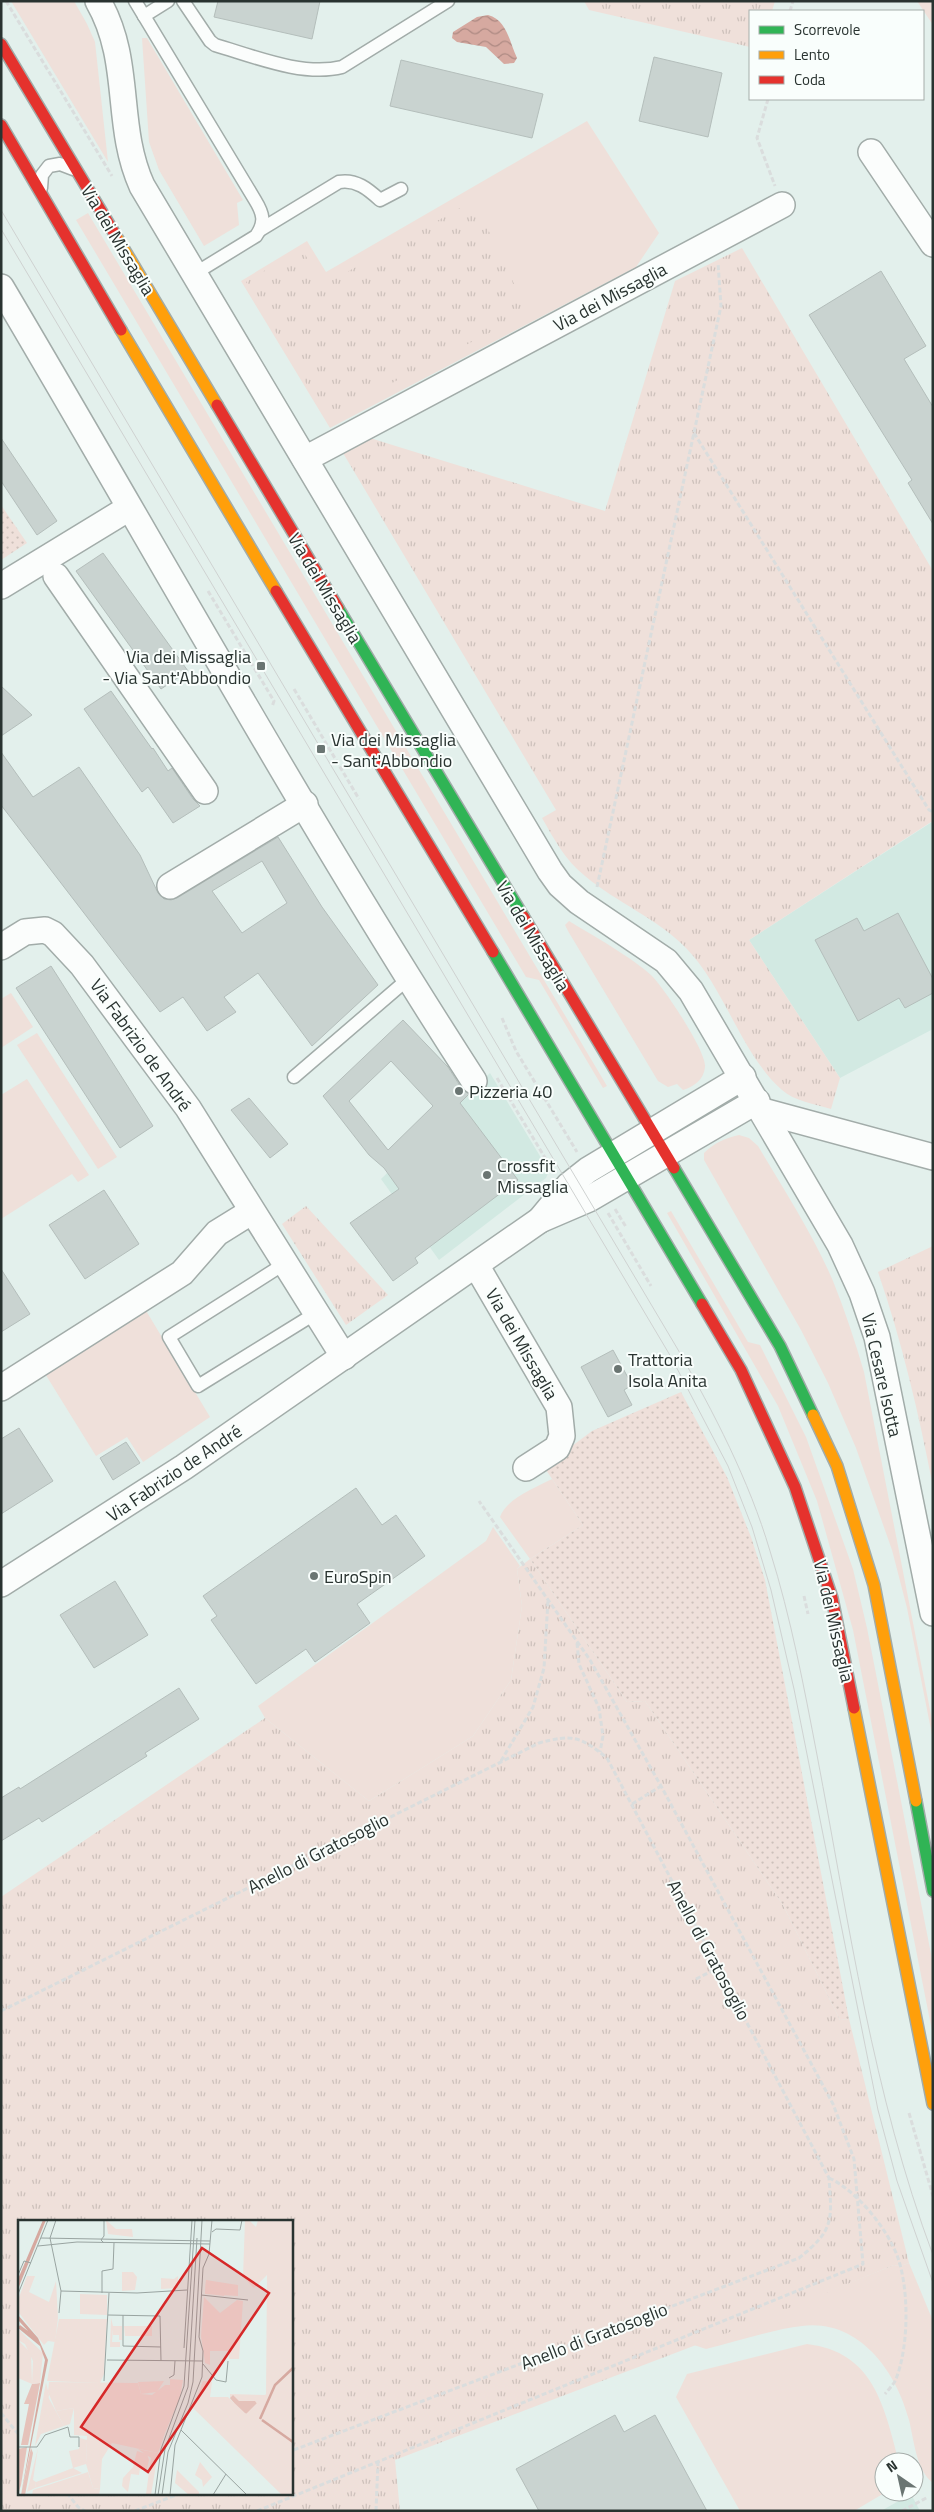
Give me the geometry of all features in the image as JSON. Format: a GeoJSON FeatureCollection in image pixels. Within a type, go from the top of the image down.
{"type":"FeatureCollection","features":[{"type":"Feature","properties":{"kind":"main road","name":"Via dei Missaglia"},"geometry":{"type":"LineString","coordinates":[[1,44],[650,1132],[780,1346],[838,1466],[874,1585],[933,1891]]}},
{"type":"Feature","properties":{"kind":"main road","name":"Via dei Missaglia"},"geometry":{"type":"LineString","coordinates":[[1,125],[198,461],[614,1154],[741,1370],[768,1425],[816,1545],[832,1598],[933,2104]]}},
{"type":"Feature","properties":{"kind":"street"},"geometry":{"type":"LineString","coordinates":[[98,1],[114,33],[118,50],[127,140],[134,168],[142,186],[550,872],[568,894],[592,912],[654,952],[675,971],[691,991],[760,1106],[933,1157]]}},
{"type":"Feature","properties":{"kind":"street"},"geometry":{"type":"LineString","coordinates":[[872,152],[933,244]]}},
{"type":"Feature","properties":{"kind":"street","name":"Via dei Missaglia"},"geometry":{"type":"LineString","coordinates":[[305,459],[782,205]]}},
{"type":"Feature","properties":{"kind":"street"},"geometry":{"type":"LineString","coordinates":[[1,287],[129,508],[408,979],[485,1079]]}},
{"type":"Feature","properties":{"kind":"street"},"geometry":{"type":"LineString","coordinates":[[1,586],[129,508]]}},
{"type":"Feature","properties":{"kind":"street"},"geometry":{"type":"LineString","coordinates":[[56,576],[205,791]]}},
{"type":"Feature","properties":{"kind":"street"},"geometry":{"type":"LineString","coordinates":[[170,886],[305,804]]}},
{"type":"Feature","properties":{"kind":"street","name":"Via Fabrizio de André"},"geometry":{"type":"LineString","coordinates":[[1,947],[25,932],[35,929],[53,934],[87,971],[160,1069],[224,1163],[251,1212],[344,1357]]}},
{"type":"Feature","properties":{"kind":"street"},"geometry":{"type":"LineString","coordinates":[[614,1154],[743,1077]]}},
{"type":"Feature","properties":{"kind":"street"},"geometry":{"type":"LineString","coordinates":[[627,1177],[664,1155],[760,1106]]}},
{"type":"Feature","properties":{"kind":"street","name":"Via Cesare Isotta"},"geometry":{"type":"LineString","coordinates":[[760,1106],[840,1245],[862,1293],[877,1337],[933,1613]]}},
{"type":"Feature","properties":{"kind":"street","name":"Via Fabrizio de André"},"geometry":{"type":"LineString","coordinates":[[1,1584],[126,1506],[476,1265],[540,1220],[569,1185],[614,1154]]}},
{"type":"Feature","properties":{"kind":"street","name":"Via Fabrizio de André"},"geometry":{"type":"LineString","coordinates":[[540,1220],[568,1210],[627,1177]]}},
{"type":"Feature","properties":{"kind":"street"},"geometry":{"type":"LineString","coordinates":[[1,1388],[182,1273],[217,1233],[251,1212]]}},
{"type":"Feature","properties":{"kind":"street","name":"Via dei Missaglia"},"geometry":{"type":"LineString","coordinates":[[476,1265],[559,1407],[562,1436],[556,1448],[526,1468]]}},
{"type":"Feature","properties":{"kind":"lane"},"geometry":{"type":"LineString","coordinates":[[135,1],[262,211],[264,218],[260,230]]}},
{"type":"Feature","properties":{"kind":"lane"},"geometry":{"type":"LineString","coordinates":[[144,16],[168,1]]}},
{"type":"Feature","properties":{"kind":"lane"},"geometry":{"type":"LineString","coordinates":[[184,1],[215,46],[307,70],[328,71],[342,68],[448,1]]}},
{"type":"Feature","properties":{"kind":"lane"},"geometry":{"type":"LineString","coordinates":[[42,195],[42,175],[49,166],[65,164],[78,174]]}},
{"type":"Feature","properties":{"kind":"lane"},"geometry":{"type":"LineString","coordinates":[[194,274],[249,241],[260,230],[339,182],[349,180],[368,190],[380,200],[401,188]]}},
{"type":"Feature","properties":{"kind":"lane"},"geometry":{"type":"LineString","coordinates":[[294,1077],[408,979]]}},
{"type":"Feature","properties":{"kind":"lane"},"geometry":{"type":"LineString","coordinates":[[284,1264],[169,1337],[198,1386],[316,1313]]}},
{"type":"Feature","properties":{"kind":"path"},"geometry":{"type":"LineString","coordinates":[[6,1],[116,183]]}},
{"type":"Feature","properties":{"kind":"path"},"geometry":{"type":"LineString","coordinates":[[768,100],[757,138],[782,205]]}},
{"type":"Feature","properties":{"kind":"path"},"geometry":{"type":"LineString","coordinates":[[592,912],[721,306],[718,260],[714,242]]}},
{"type":"Feature","properties":{"kind":"path"},"geometry":{"type":"LineString","coordinates":[[694,433],[929,810],[933,812]]}},
{"type":"Feature","properties":{"kind":"path"},"geometry":{"type":"LineString","coordinates":[[208,591],[274,701]]}},
{"type":"Feature","properties":{"kind":"path"},"geometry":{"type":"LineString","coordinates":[[294,689],[359,799]]}},
{"type":"Feature","properties":{"kind":"path"},"geometry":{"type":"LineString","coordinates":[[485,1079],[556,1176]]}},
{"type":"Feature","properties":{"kind":"path"},"geometry":{"type":"LineString","coordinates":[[610,1201],[630,1234]]}},
{"type":"Feature","properties":{"kind":"path"},"geometry":{"type":"LineString","coordinates":[[606,1210],[651,1286]]}},
{"type":"Feature","properties":{"kind":"path"},"geometry":{"type":"LineString","coordinates":[[257,2511],[863,2264],[854,2159],[833,2104],[662,1786],[577,1641],[479,1501]]}},
{"type":"Feature","properties":{"kind":"path"},"geometry":{"type":"LineString","coordinates":[[802,1588],[811,1622]]}},
{"type":"Feature","properties":{"kind":"path"},"geometry":{"type":"LineString","coordinates":[[500,1762],[532,1707],[544,1668],[548,1599]]}},
{"type":"Feature","properties":{"kind":"path"},"geometry":{"type":"LineString","coordinates":[[577,1641],[579,1664],[599,1708],[603,1736],[600,1752]]}},
{"type":"Feature","properties":{"kind":"path","name":"Anello di Gratosoglio"},"geometry":{"type":"LineString","coordinates":[[1,2011],[539,1743],[563,1736],[586,1742],[607,1758],[830,2178],[832,2217],[818,2243],[799,2258],[292,2451]]}},
{"type":"Feature","properties":{"kind":"path"},"geometry":{"type":"LineString","coordinates":[[632,1804],[662,1786]]}},
{"type":"Feature","properties":{"kind":"path"},"geometry":{"type":"LineString","coordinates":[[696,1979],[718,1968]]}},
{"type":"Feature","properties":{"kind":"path"},"geometry":{"type":"LineString","coordinates":[[1,2006],[6,2009]]}},
{"type":"Feature","properties":{"kind":"path"},"geometry":{"type":"LineString","coordinates":[[908,2109],[933,2196]]}},
{"type":"Feature","properties":{"kind":"path"},"geometry":{"type":"LineString","coordinates":[[830,2178],[844,2185],[874,2217],[897,2255],[902,2272],[906,2320],[904,2344],[896,2380],[885,2394]]}},
{"type":"Feature","properties":{"kind":"path"},"geometry":{"type":"LineString","coordinates":[[1,2413],[18,2433]]}},
{"type":"Feature","properties":{"kind":"path"},"geometry":{"type":"LineString","coordinates":[[376,2511],[378,2461]]}},
{"type":"Feature","properties":{"kind":"path"},"geometry":{"type":"LineString","coordinates":[[68,2494],[80,2510],[85,2511]]}},
{"type":"Feature","properties":{"kind":"path"},"geometry":{"type":"LineString","coordinates":[[135,2511],[178,2494]]}},
{"type":"Feature","properties":{"kind":"path"},"geometry":{"type":"LineString","coordinates":[[902,2511],[928,2497]]}},
{"type":"Feature","properties":{"kind":"shaded area"},"geometry":{"type":"Polygon","coordinates":[[[932,822],[933,1029],[840,1078],[749,940],[932,822]]]}},
{"type":"Feature","properties":{"kind":"shaded area"},"geometry":{"type":"Polygon","coordinates":[[[490,1073],[549,1171],[546,1178],[439,1260],[381,1179],[490,1073]]]}},
{"type":"Feature","properties":{"kind":"shaded area"},"geometry":{"type":"Polygon","coordinates":[[[897,2502],[915,2502],[920,2511],[881,2511],[897,2502]]]}},
{"type":"Feature","properties":{"kind":"green space"},"geometry":{"type":"Polygon","coordinates":[[[11,1],[74,1],[95,42],[108,162],[11,1]]]}},
{"type":"Feature","properties":{"kind":"green space"},"geometry":{"type":"Polygon","coordinates":[[[584,1],[775,1],[772,10],[749,10],[749,47],[589,10],[584,1]]]}},
{"type":"Feature","properties":{"kind":"green space"},"geometry":{"type":"Polygon","coordinates":[[[917,1],[933,1],[933,25],[924,10],[917,1]]]}},
{"type":"Feature","properties":{"kind":"green space"},"geometry":{"type":"Polygon","coordinates":[[[142,38],[147,38],[243,200],[237,203],[239,225],[204,246],[159,170],[149,142],[142,38]]]}},
{"type":"Feature","properties":{"kind":"green space"},"geometry":{"type":"Polygon","coordinates":[[[587,121],[659,233],[636,267],[330,428],[241,281],[307,241],[326,272],[587,121]]]}},
{"type":"Feature","properties":{"kind":"green space"},"geometry":{"type":"Polygon","coordinates":[[[474,200],[528,313],[326,417],[246,282],[301,248],[324,285],[474,200]]]}},
{"type":"Feature","properties":{"kind":"green space"},"geometry":{"type":"Polygon","coordinates":[[[88,213],[607,1086],[603,1088],[539,980],[526,977],[76,220],[88,213]]]}},
{"type":"Feature","properties":{"kind":"green space"},"geometry":{"type":"Polygon","coordinates":[[[742,248],[933,571],[933,823],[931,822],[749,940],[840,1078],[831,1109],[799,1100],[782,1090],[755,1058],[712,982],[686,948],[675,937],[650,919],[597,886],[578,870],[566,856],[542,818],[556,810],[343,453],[370,438],[605,511],[675,281],[742,248]]]}},
{"type":"Feature","properties":{"kind":"green space"},"geometry":{"type":"Polygon","coordinates":[[[1,505],[27,543],[1,560],[1,505]]]}},
{"type":"Feature","properties":{"kind":"green space"},"geometry":{"type":"Polygon","coordinates":[[[569,921],[634,962],[658,983],[684,1020],[704,1059],[703,1076],[694,1085],[683,1090],[677,1084],[668,1087],[658,1081],[568,931],[565,925],[569,921]]]}},
{"type":"Feature","properties":{"kind":"green space"},"geometry":{"type":"Polygon","coordinates":[[[11,993],[33,1027],[1,1048],[1,999],[11,993]]]}},
{"type":"Feature","properties":{"kind":"green space"},"geometry":{"type":"Polygon","coordinates":[[[37,1033],[117,1157],[98,1169],[17,1045],[37,1033]]]}},
{"type":"Feature","properties":{"kind":"green space"},"geometry":{"type":"Polygon","coordinates":[[[27,1079],[89,1175],[78,1182],[72,1174],[1,1219],[1,1095],[27,1079]]]}},
{"type":"Feature","properties":{"kind":"green space"},"geometry":{"type":"Polygon","coordinates":[[[739,1135],[749,1138],[758,1146],[807,1229],[833,1281],[853,1337],[864,1372],[933,1725],[933,1740],[907,1608],[892,1550],[856,1448],[828,1383],[801,1330],[704,1160],[704,1153],[712,1146],[724,1139],[739,1135]]]}},
{"type":"Feature","properties":{"kind":"green space"},"geometry":{"type":"Polygon","coordinates":[[[306,1206],[388,1295],[346,1325],[282,1224],[306,1206]]]}},
{"type":"Feature","properties":{"kind":"green space"},"geometry":{"type":"Polygon","coordinates":[[[671,1211],[748,1342],[760,1345],[806,1437],[853,1569],[867,1628],[933,1964],[933,2036],[853,1630],[817,1501],[778,1406],[667,1213],[671,1211]]]}},
{"type":"Feature","properties":{"kind":"green space"},"geometry":{"type":"Polygon","coordinates":[[[933,1246],[933,1487],[909,1378],[878,1272],[933,1246]]]}},
{"type":"Feature","properties":{"kind":"green space"},"geometry":{"type":"Polygon","coordinates":[[[145,1309],[210,1417],[143,1462],[127,1437],[96,1456],[44,1372],[145,1309]]]}},
{"type":"Feature","properties":{"kind":"green space"},"geometry":{"type":"Polygon","coordinates":[[[681,1392],[727,1477],[751,1537],[765,1580],[849,2019],[840,2020],[783,1905],[645,1701],[627,1702],[530,1559],[583,1525],[544,1467],[592,1431],[681,1392]]]}},
{"type":"Feature","properties":{"kind":"green space"},"geometry":{"type":"Polygon","coordinates":[[[552,1479],[583,1525],[530,1559],[500,1517],[515,1499],[552,1479]]]}},
{"type":"Feature","properties":{"kind":"green space"},"geometry":{"type":"Polygon","coordinates":[[[493,1527],[520,1566],[517,1569],[522,1606],[511,1680],[473,1736],[369,1801],[265,1718],[258,1706],[486,1541],[493,1527]]]}},
{"type":"Feature","properties":{"kind":"green space"},"geometry":{"type":"Polygon","coordinates":[[[530,1559],[627,1702],[645,1701],[783,1905],[840,2020],[849,2019],[909,2263],[900,2266],[894,2265],[725,2334],[395,2460],[400,2511],[1,2511],[1,1897],[265,1718],[369,1801],[473,1736],[511,1680],[522,1606],[517,1569],[530,1559]]]}},
{"type":"Feature","properties":{"kind":"green space"},"geometry":{"type":"Polygon","coordinates":[[[909,2263],[933,2321],[933,2483],[924,2472],[924,2452],[916,2452],[909,2420],[895,2384],[872,2352],[857,2340],[841,2331],[822,2326],[802,2326],[706,2349],[694,2345],[894,2265],[900,2266],[909,2263]]]}},
{"type":"Feature","properties":{"kind":"green space"},"geometry":{"type":"Polygon","coordinates":[[[807,2344],[830,2349],[848,2358],[862,2370],[873,2385],[888,2421],[896,2452],[874,2452],[874,2499],[854,2511],[740,2511],[676,2397],[687,2374],[807,2344]]]}},
{"type":"Feature","properties":{"kind":"water"},"geometry":{"type":"Polygon","coordinates":[[[488,15],[499,21],[507,32],[517,58],[514,63],[504,64],[486,47],[457,42],[452,38],[453,32],[477,17],[488,15]]]}},
{"type":"Feature","properties":{"kind":"building"},"geometry":{"type":"Polygon","coordinates":[[[218,1],[320,1],[312,39],[214,17],[218,1]]]}},
{"type":"Feature","properties":{"kind":"building"},"geometry":{"type":"Polygon","coordinates":[[[654,57],[722,73],[708,137],[639,121],[654,57]]]}},
{"type":"Feature","properties":{"kind":"building"},"geometry":{"type":"Polygon","coordinates":[[[401,60],[543,94],[532,138],[390,106],[401,60]]]}},
{"type":"Feature","properties":{"kind":"building"},"geometry":{"type":"Polygon","coordinates":[[[881,271],[926,346],[904,359],[933,407],[933,524],[908,483],[912,480],[809,315],[881,271]]]}},
{"type":"Feature","properties":{"kind":"building"},"geometry":{"type":"Polygon","coordinates":[[[1,438],[57,521],[37,535],[1,481],[1,438]]]}},
{"type":"Feature","properties":{"kind":"building"},"geometry":{"type":"Polygon","coordinates":[[[103,553],[188,671],[161,689],[76,571],[103,553]]]}},
{"type":"Feature","properties":{"kind":"building"},"geometry":{"type":"Polygon","coordinates":[[[1,686],[32,715],[1,736],[1,686]]]}},
{"type":"Feature","properties":{"kind":"building"},"geometry":{"type":"Polygon","coordinates":[[[111,691],[168,771],[172,768],[200,806],[173,823],[148,787],[142,792],[84,709],[111,691]]]}},
{"type":"Feature","properties":{"kind":"building"},"geometry":{"type":"Polygon","coordinates":[[[1,752],[33,797],[79,767],[140,855],[158,893],[164,899],[171,900],[278,837],[322,907],[378,985],[312,1046],[258,973],[224,997],[236,1012],[207,1031],[183,997],[160,1012],[1,805],[1,752]],[[262,861],[212,891],[242,933],[287,903],[262,861]]]}},
{"type":"Feature","properties":{"kind":"building"},"geometry":{"type":"Polygon","coordinates":[[[898,913],[933,979],[933,993],[905,1008],[899,998],[858,1021],[815,940],[857,918],[864,931],[898,913]]]}},
{"type":"Feature","properties":{"kind":"building"},"geometry":{"type":"Polygon","coordinates":[[[51,966],[153,1126],[120,1148],[16,988],[51,966]]]}},
{"type":"Feature","properties":{"kind":"building"},"geometry":{"type":"Polygon","coordinates":[[[403,1020],[448,1067],[462,1089],[469,1094],[460,1103],[518,1180],[415,1258],[418,1263],[393,1281],[350,1223],[399,1189],[384,1168],[369,1155],[323,1096],[403,1020]],[[391,1061],[349,1101],[388,1150],[433,1106],[391,1061]]]}},
{"type":"Feature","properties":{"kind":"building"},"geometry":{"type":"Polygon","coordinates":[[[249,1098],[288,1144],[270,1158],[231,1110],[249,1098]]]}},
{"type":"Feature","properties":{"kind":"building"},"geometry":{"type":"Polygon","coordinates":[[[104,1190],[139,1244],[85,1279],[49,1225],[104,1190]]]}},
{"type":"Feature","properties":{"kind":"building"},"geometry":{"type":"Polygon","coordinates":[[[1,1269],[30,1314],[1,1332],[1,1269]]]}},
{"type":"Feature","properties":{"kind":"building"},"geometry":{"type":"Polygon","coordinates":[[[613,1350],[632,1385],[624,1390],[632,1405],[608,1417],[581,1367],[613,1350]]]}},
{"type":"Feature","properties":{"kind":"building"},"geometry":{"type":"Polygon","coordinates":[[[19,1428],[53,1481],[1,1514],[1,1439],[19,1428]]]}},
{"type":"Feature","properties":{"kind":"building"},"geometry":{"type":"Polygon","coordinates":[[[126,1442],[140,1463],[113,1480],[100,1458],[126,1442]]]}},
{"type":"Feature","properties":{"kind":"building","name":"EuroSpin"},"geometry":{"type":"Polygon","coordinates":[[[356,1488],[382,1525],[396,1515],[425,1556],[357,1604],[370,1623],[315,1662],[306,1649],[256,1684],[211,1620],[217,1616],[203,1596],[356,1488]]]}},
{"type":"Feature","properties":{"kind":"building"},"geometry":{"type":"Polygon","coordinates":[[[115,1581],[148,1635],[94,1668],[60,1615],[115,1581]]]}},
{"type":"Feature","properties":{"kind":"building"},"geometry":{"type":"Polygon","coordinates":[[[179,1688],[199,1719],[145,1753],[147,1756],[42,1822],[39,1818],[1,1841],[1,1798],[19,1787],[20,1789],[179,1688]]]}},
{"type":"Feature","properties":{"kind":"building"},"geometry":{"type":"Polygon","coordinates":[[[615,2415],[624,2432],[655,2415],[707,2511],[539,2511],[516,2469],[615,2415]]]}},
{"type":"Feature","properties":{"kind":"tram line"},"geometry":{"type":"LineString","coordinates":[[1,210],[677,1348],[730,1447],[752,1498],[778,1576],[807,1704],[864,2008],[878,2071],[912,2194],[933,2255]]}},
{"type":"Feature","properties":{"kind":"tram line"},"geometry":{"type":"LineString","coordinates":[[1,229],[671,1357],[728,1466],[752,1527],[771,1590],[794,1689],[878,2110],[897,2181],[933,2283]]}},
{"type":"Feature","properties":{"kind":"traffic: fast"},"geometry":{"type":"LineString","coordinates":[[338,608],[523,916]]}},
{"type":"Feature","properties":{"kind":"traffic: fast"},"geometry":{"type":"LineString","coordinates":[[493,952],[702,1304]]}},
{"type":"Feature","properties":{"kind":"traffic: fast"},"geometry":{"type":"LineString","coordinates":[[674,1168],[780,1346],[813,1415]]}},
{"type":"Feature","properties":{"kind":"traffic: fast"},"geometry":{"type":"LineString","coordinates":[[916,1801],[933,1891]]}},
{"type":"Feature","properties":{"kind":"traffic: slow"},"geometry":{"type":"LineString","coordinates":[[116,236],[217,405]]}},
{"type":"Feature","properties":{"kind":"traffic: slow"},"geometry":{"type":"LineString","coordinates":[[121,330],[276,591]]}},
{"type":"Feature","properties":{"kind":"traffic: slow"},"geometry":{"type":"LineString","coordinates":[[813,1415],[837,1466],[874,1585],[916,1801]]}},
{"type":"Feature","properties":{"kind":"traffic: slow"},"geometry":{"type":"LineString","coordinates":[[854,1708],[933,2104]]}},
{"type":"Feature","properties":{"kind":"traffic: jam"},"geometry":{"type":"LineString","coordinates":[[1,44],[116,236]]}},
{"type":"Feature","properties":{"kind":"traffic: jam"},"geometry":{"type":"LineString","coordinates":[[1,125],[121,330]]}},
{"type":"Feature","properties":{"kind":"traffic: jam"},"geometry":{"type":"LineString","coordinates":[[217,405],[338,608]]}},
{"type":"Feature","properties":{"kind":"traffic: jam"},"geometry":{"type":"LineString","coordinates":[[276,591],[493,952]]}},
{"type":"Feature","properties":{"kind":"traffic: jam"},"geometry":{"type":"LineString","coordinates":[[523,916],[674,1168]]}},
{"type":"Feature","properties":{"kind":"traffic: jam"},"geometry":{"type":"LineString","coordinates":[[702,1304],[741,1370],[795,1487],[832,1598],[854,1708]]}},
{"type":"Feature","properties":{"kind":"place","name":"Via dei Missaglia - Via Sant'Abbondio"},"geometry":{"type":"Point","coordinates":[261,666]}},
{"type":"Feature","properties":{"kind":"place","name":"Via dei Missaglia - Sant'Abbondio"},"geometry":{"type":"Point","coordinates":[321,749]}},
{"type":"Feature","properties":{"kind":"place","name":"Pizzeria 40"},"geometry":{"type":"Point","coordinates":[459,1091]}},
{"type":"Feature","properties":{"kind":"place","name":"Crossfit Missaglia"},"geometry":{"type":"Point","coordinates":[487,1175]}},
{"type":"Feature","properties":{"kind":"place","name":"Trattoria Isola Anita"},"geometry":{"type":"Point","coordinates":[618,1369]}},
{"type":"Feature","properties":{"kind":"place","name":"EuroSpin"},"geometry":{"type":"Point","coordinates":[314,1576]}}]}
